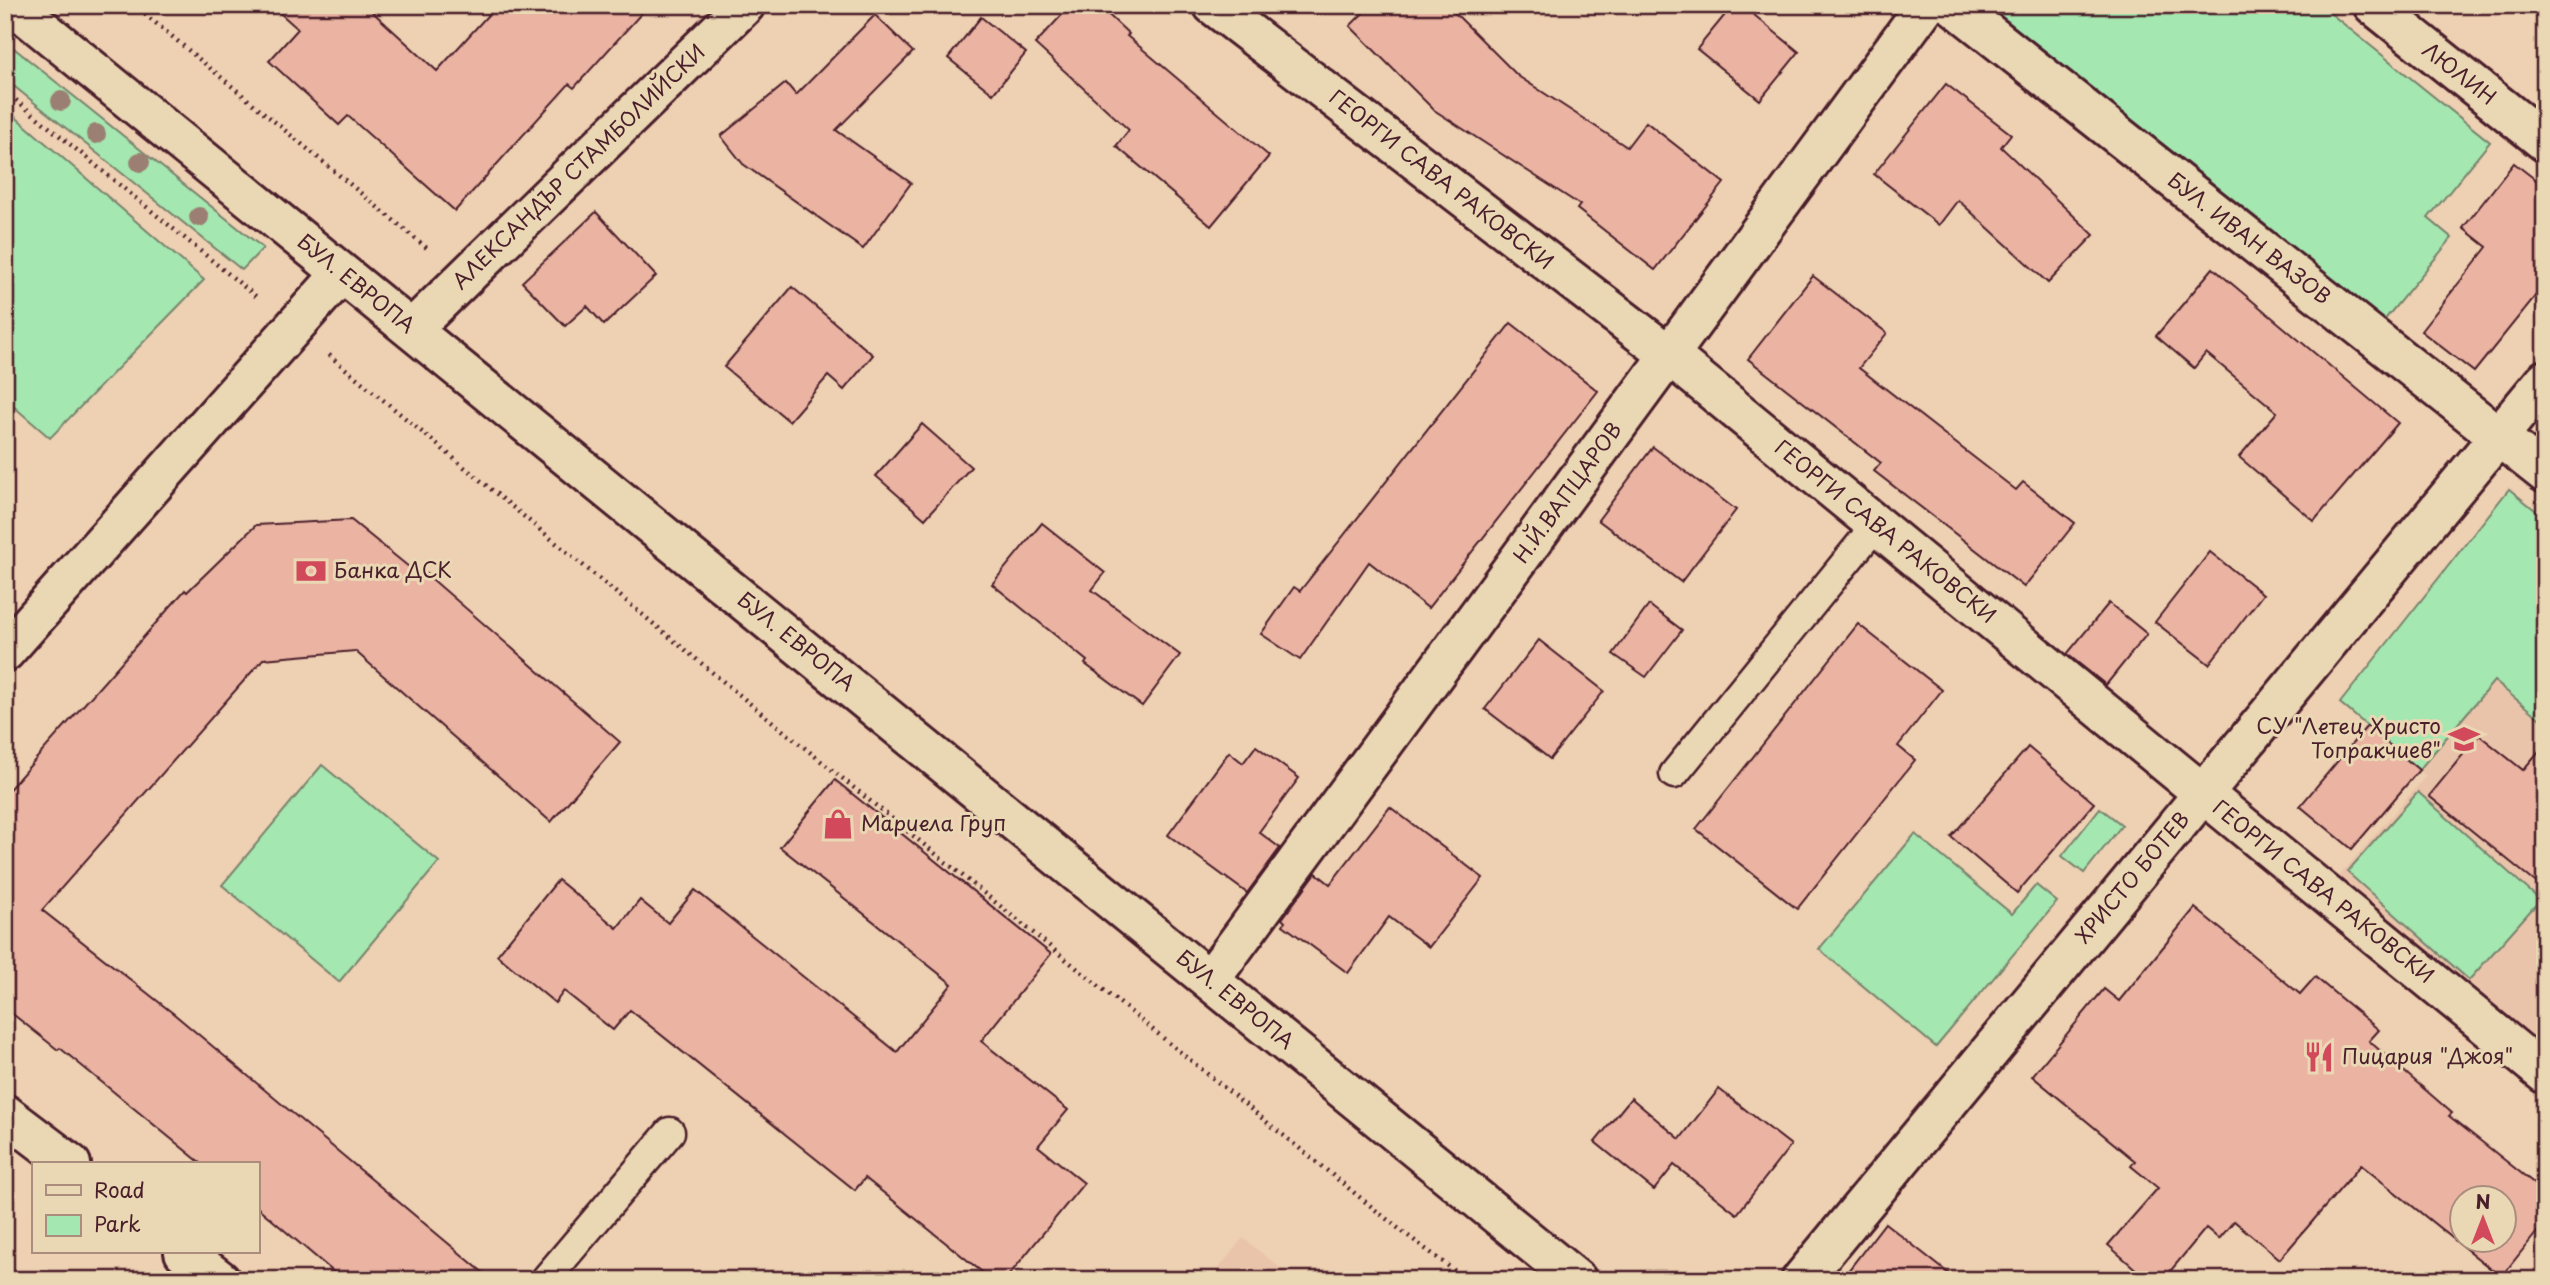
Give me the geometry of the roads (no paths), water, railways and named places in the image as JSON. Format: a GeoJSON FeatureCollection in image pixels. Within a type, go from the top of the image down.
{"type":"FeatureCollection","features":[{"type":"Feature","properties":{"kind":"street","name":"БУЛ. ЕВРОПА"},"geometry":{"type":"LineString","coordinates":[[13,5],[1577,1280]]}},
{"type":"Feature","properties":{"kind":"street","name":"АЛЕКСАНДЪР СТАМБОЛИЙСКИ"},"geometry":{"type":"LineString","coordinates":[[412,329],[745,5]]}},
{"type":"Feature","properties":{"kind":"street","name":"ГЕОРГИ САВА РАКОВСКИ"},"geometry":{"type":"LineString","coordinates":[[1213,5],[1669,355],[2545,1074]]}},
{"type":"Feature","properties":{"kind":"street","name":"Н.Й.ВАПЦАРОВ"},"geometry":{"type":"LineString","coordinates":[[1210,980],[1926,5]]}},
{"type":"Feature","properties":{"kind":"street","name":"БУЛ. ИВАН ВАЗОВ"},"geometry":{"type":"LineString","coordinates":[[1953,5],[2545,472]]}},
{"type":"Feature","properties":{"kind":"street","name":"ЛЮЛИН"},"geometry":{"type":"LineString","coordinates":[[2373,5],[2545,142]]}},
{"type":"Feature","properties":{"kind":"street"},"geometry":{"type":"LineString","coordinates":[[5,652],[341,274]]}},
{"type":"Feature","properties":{"kind":"street","name":"ХРИСТО БОТЕВ"},"geometry":{"type":"LineString","coordinates":[[1801,1280],[2545,380]]}},
{"type":"Feature","properties":{"kind":"street"},"geometry":{"type":"LineString","coordinates":[[5,1114],[68,1162]]}},
{"type":"Feature","properties":{"kind":"street"},"geometry":{"type":"LineString","coordinates":[[187,1254],[220,1280]]}},
{"type":"Feature","properties":{"kind":"lane"},"geometry":{"type":"LineString","coordinates":[[1674,774],[1876,525]]}},
{"type":"Feature","properties":{"kind":"lane"},"geometry":{"type":"LineString","coordinates":[[545,1280],[670,1132]]}},
{"type":"Feature","properties":{"kind":"place","name":"Банка ДСК"},"geometry":{"type":"Point","coordinates":[311,571]}},
{"type":"Feature","properties":{"kind":"place","name":"СУ \"Летец Христо Топракчиев\""},"geometry":{"type":"Point","coordinates":[2464,739]}},
{"type":"Feature","properties":{"kind":"place","name":"Мариела Груп"},"geometry":{"type":"Point","coordinates":[838,824]}},
{"type":"Feature","properties":{"kind":"place","name":"Пицария \"Джоя\""},"geometry":{"type":"Point","coordinates":[2319,1057]}}]}
